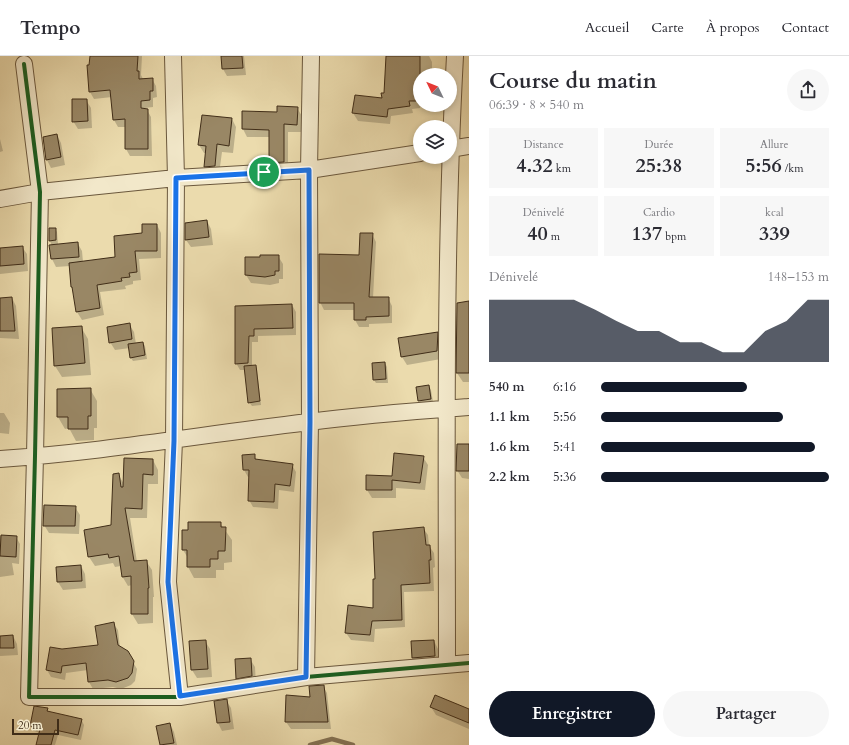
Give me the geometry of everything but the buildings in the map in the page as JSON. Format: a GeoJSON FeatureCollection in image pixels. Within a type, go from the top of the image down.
{"type":"FeatureCollection","features":[{"type":"Feature","properties":{"kind":"street"},"geometry":{"type":"LineString","coordinates":[[173,56],[176,178],[174,441],[168,582],[180,696]]}},
{"type":"Feature","properties":{"kind":"street"},"geometry":{"type":"LineString","coordinates":[[306,677],[310,422],[309,170],[312,56]]}},
{"type":"Feature","properties":{"kind":"street"},"geometry":{"type":"LineString","coordinates":[[452,120],[455,56]]}},
{"type":"Feature","properties":{"kind":"street"},"geometry":{"type":"LineString","coordinates":[[24,64],[40,192],[29,697],[180,696],[306,677],[469,663]]}},
{"type":"Feature","properties":{"kind":"street"},"geometry":{"type":"LineString","coordinates":[[457,148],[469,146]]}},
{"type":"Feature","properties":{"kind":"street"},"geometry":{"type":"LineString","coordinates":[[0,199],[40,192],[176,178],[309,170],[413,154]]}},
{"type":"Feature","properties":{"kind":"street"},"geometry":{"type":"LineString","coordinates":[[447,665],[447,408],[450,164]]}},
{"type":"Feature","properties":{"kind":"street"},"geometry":{"type":"LineString","coordinates":[[0,459],[174,441],[310,422],[469,407]]}},
{"type":"Feature","properties":{"kind":"waterway"},"geometry":{"type":"LineString","coordinates":[[310,745],[332,739],[353,745]]}},
{"type":"Feature","properties":{"kind":"cycle path"},"geometry":{"type":"LineString","coordinates":[[24,64],[40,192],[29,697],[180,697],[306,677],[469,663]]}},
{"type":"Feature","properties":{"kind":"route"},"geometry":{"type":"LineString","coordinates":[[309,170],[310,422],[306,677],[180,696],[168,582],[174,441],[176,178],[264,172],[309,170]]}}]}
